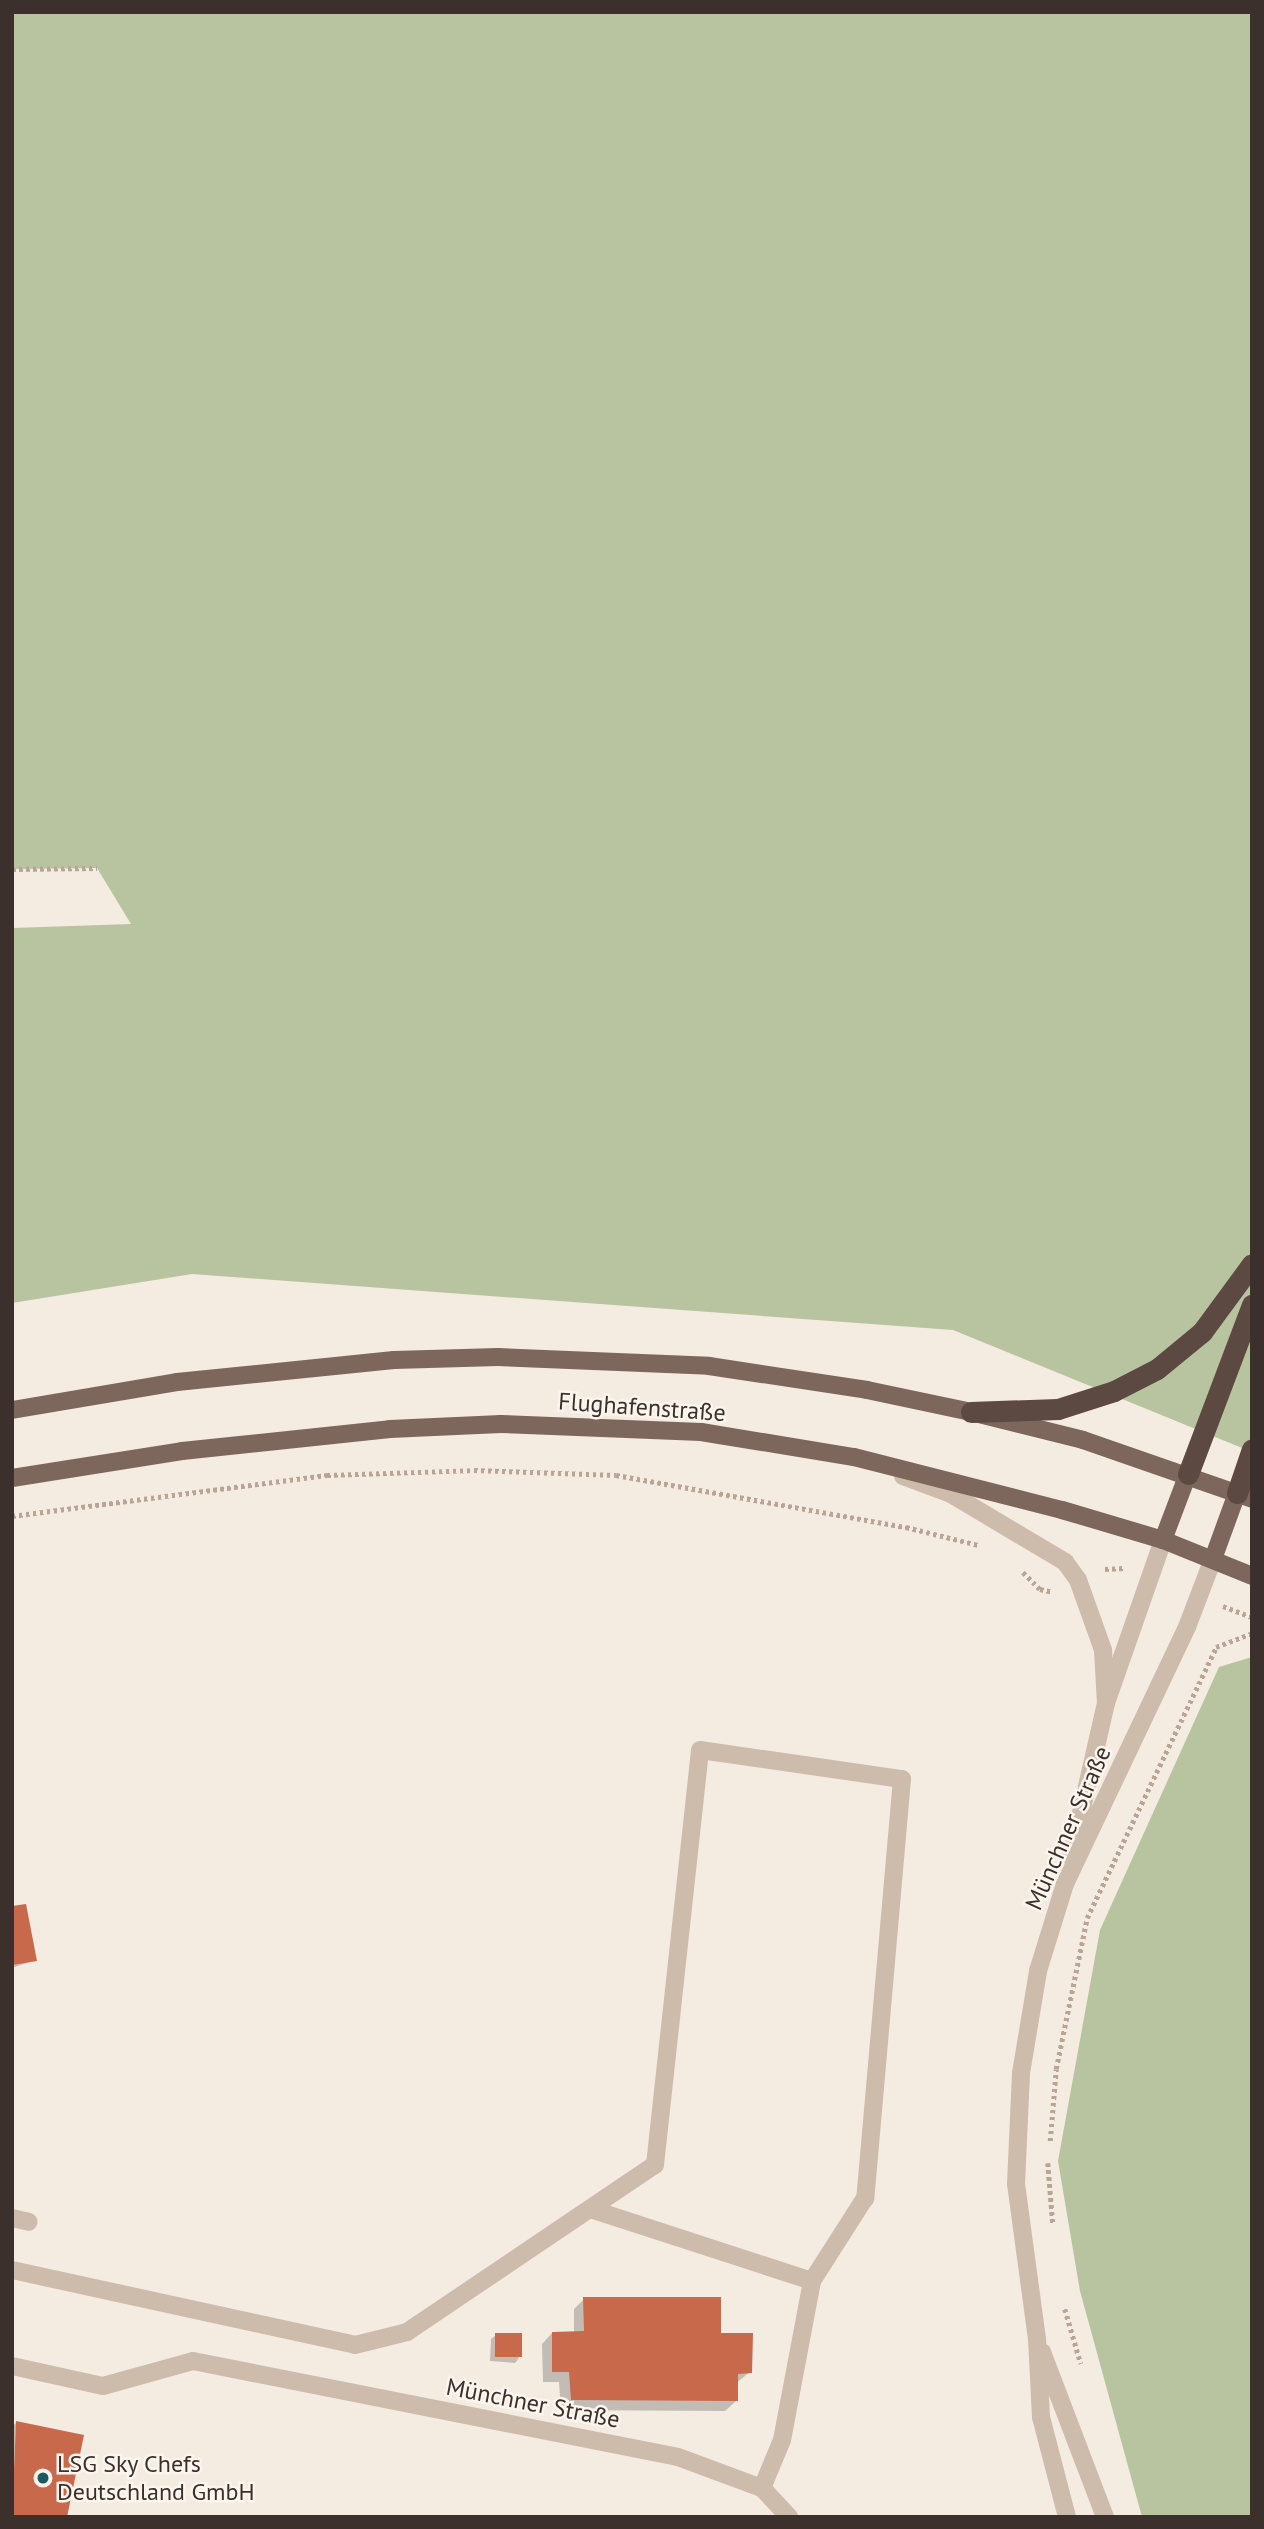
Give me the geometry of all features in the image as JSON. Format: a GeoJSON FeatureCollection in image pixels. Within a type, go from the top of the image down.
{"type":"FeatureCollection","features":[{"type":"Feature","properties":{"kind":"highway"},"geometry":{"type":"LineString","coordinates":[[971,1412],[1058,1409],[1114,1391],[1157,1369],[1202,1332],[1252,1264]]}},
{"type":"Feature","properties":{"kind":"highway"},"geometry":{"type":"LineString","coordinates":[[1188,1474],[1252,1305]]}},
{"type":"Feature","properties":{"kind":"highway"},"geometry":{"type":"LineString","coordinates":[[1244,1496],[1252,1449]]}},
{"type":"Feature","properties":{"kind":"main road","name":"Flughafenstraße"},"geometry":{"type":"LineString","coordinates":[[12,1410],[292,1367],[498,1357],[709,1366],[867,1390],[971,1412],[1083,1440],[1188,1474],[1244,1496]]}},
{"type":"Feature","properties":{"kind":"main road","name":"Flughafenstraße"},"geometry":{"type":"LineString","coordinates":[[12,1478],[288,1438],[501,1424],[701,1432],[854,1457],[1163,1541],[1252,1576]]}},
{"type":"Feature","properties":{"kind":"main road"},"geometry":{"type":"LineString","coordinates":[[1163,1541],[1188,1474]]}},
{"type":"Feature","properties":{"kind":"main road"},"geometry":{"type":"LineString","coordinates":[[1213,1559],[1244,1496]]}},
{"type":"Feature","properties":{"kind":"street"},"geometry":{"type":"LineString","coordinates":[[854,1457],[973,1507],[1040,1544],[1078,1580],[1104,1650],[1106,1703]]}},
{"type":"Feature","properties":{"kind":"street"},"geometry":{"type":"LineString","coordinates":[[1065,1884],[1106,1703],[1163,1541]]}},
{"type":"Feature","properties":{"kind":"street","name":"Münchner Straße"},"geometry":{"type":"LineString","coordinates":[[1067,2517],[1041,2417],[1037,2339],[1016,2185],[1021,2073],[1038,1971],[1065,1884],[1187,1626],[1213,1559]]}},
{"type":"Feature","properties":{"kind":"street"},"geometry":{"type":"LineString","coordinates":[[12,2270],[355,2345],[407,2332],[593,2210],[655,2165],[700,1750],[902,1779],[865,2198],[812,2281],[782,2440],[762,2488]]}},
{"type":"Feature","properties":{"kind":"street"},"geometry":{"type":"LineString","coordinates":[[593,2210],[812,2281]]}},
{"type":"Feature","properties":{"kind":"street","name":"Münchner Straße"},"geometry":{"type":"LineString","coordinates":[[1037,2339],[1105,2517]]}},
{"type":"Feature","properties":{"kind":"street","name":"Münchner Straße"},"geometry":{"type":"LineString","coordinates":[[12,2366],[103,2386],[193,2361],[678,2457],[762,2488],[789,2517]]}},
{"type":"Feature","properties":{"kind":"path"},"geometry":{"type":"LineString","coordinates":[[12,869],[97,868]]}},
{"type":"Feature","properties":{"kind":"path"},"geometry":{"type":"LineString","coordinates":[[12,1516],[327,1475],[474,1470],[616,1475],[906,1527],[989,1550]]}},
{"type":"Feature","properties":{"kind":"path"},"geometry":{"type":"LineString","coordinates":[[1017,1566],[1040,1589],[1052,1592],[1078,1580]]}},
{"type":"Feature","properties":{"kind":"path"},"geometry":{"type":"LineString","coordinates":[[1049,2147],[1056,2069],[1087,1918],[1216,1647],[1252,1633]]}},
{"type":"Feature","properties":{"kind":"path"},"geometry":{"type":"LineString","coordinates":[[1048,2160],[1054,2237]]}},
{"type":"Feature","properties":{"kind":"path"},"geometry":{"type":"LineString","coordinates":[[1063,2302],[1082,2369]]}},
{"type":"Feature","properties":{"kind":"green space"},"geometry":{"type":"Polygon","coordinates":[[[12,12],[1252,12],[1252,1452],[953,1330],[192,1274],[12,1303],[12,928],[131,924],[97,868],[12,869],[12,12]]]}},
{"type":"Feature","properties":{"kind":"green space"},"geometry":{"type":"Polygon","coordinates":[[[1252,1657],[1252,2517],[1142,2517],[1080,2291],[1058,2161],[1100,1930],[1219,1667],[1252,1657]]]}},
{"type":"Feature","properties":{"kind":"building"},"geometry":{"type":"Polygon","coordinates":[[[26,1904],[37,1961],[12,1965],[12,1906],[26,1904]]]}},
{"type":"Feature","properties":{"kind":"building"},"geometry":{"type":"Polygon","coordinates":[[[583,2297],[721,2297],[721,2333],[753,2333],[752,2373],[738,2374],[738,2401],[571,2400],[569,2372],[552,2372],[552,2332],[584,2331],[583,2297]]]}},
{"type":"Feature","properties":{"kind":"building"},"geometry":{"type":"Polygon","coordinates":[[[495,2333],[522,2333],[522,2357],[495,2357],[495,2333]]]}},
{"type":"Feature","properties":{"kind":"building","name":"LSG Sky Chefs Deutschland GmbH"},"geometry":{"type":"Polygon","coordinates":[[[16,2421],[84,2435],[67,2517],[12,2517],[16,2421]]]}},
{"type":"Feature","properties":{"kind":"place","name":"LSG Sky Chefs Deutschland GmbH"},"geometry":{"type":"Point","coordinates":[43,2478]}}]}
